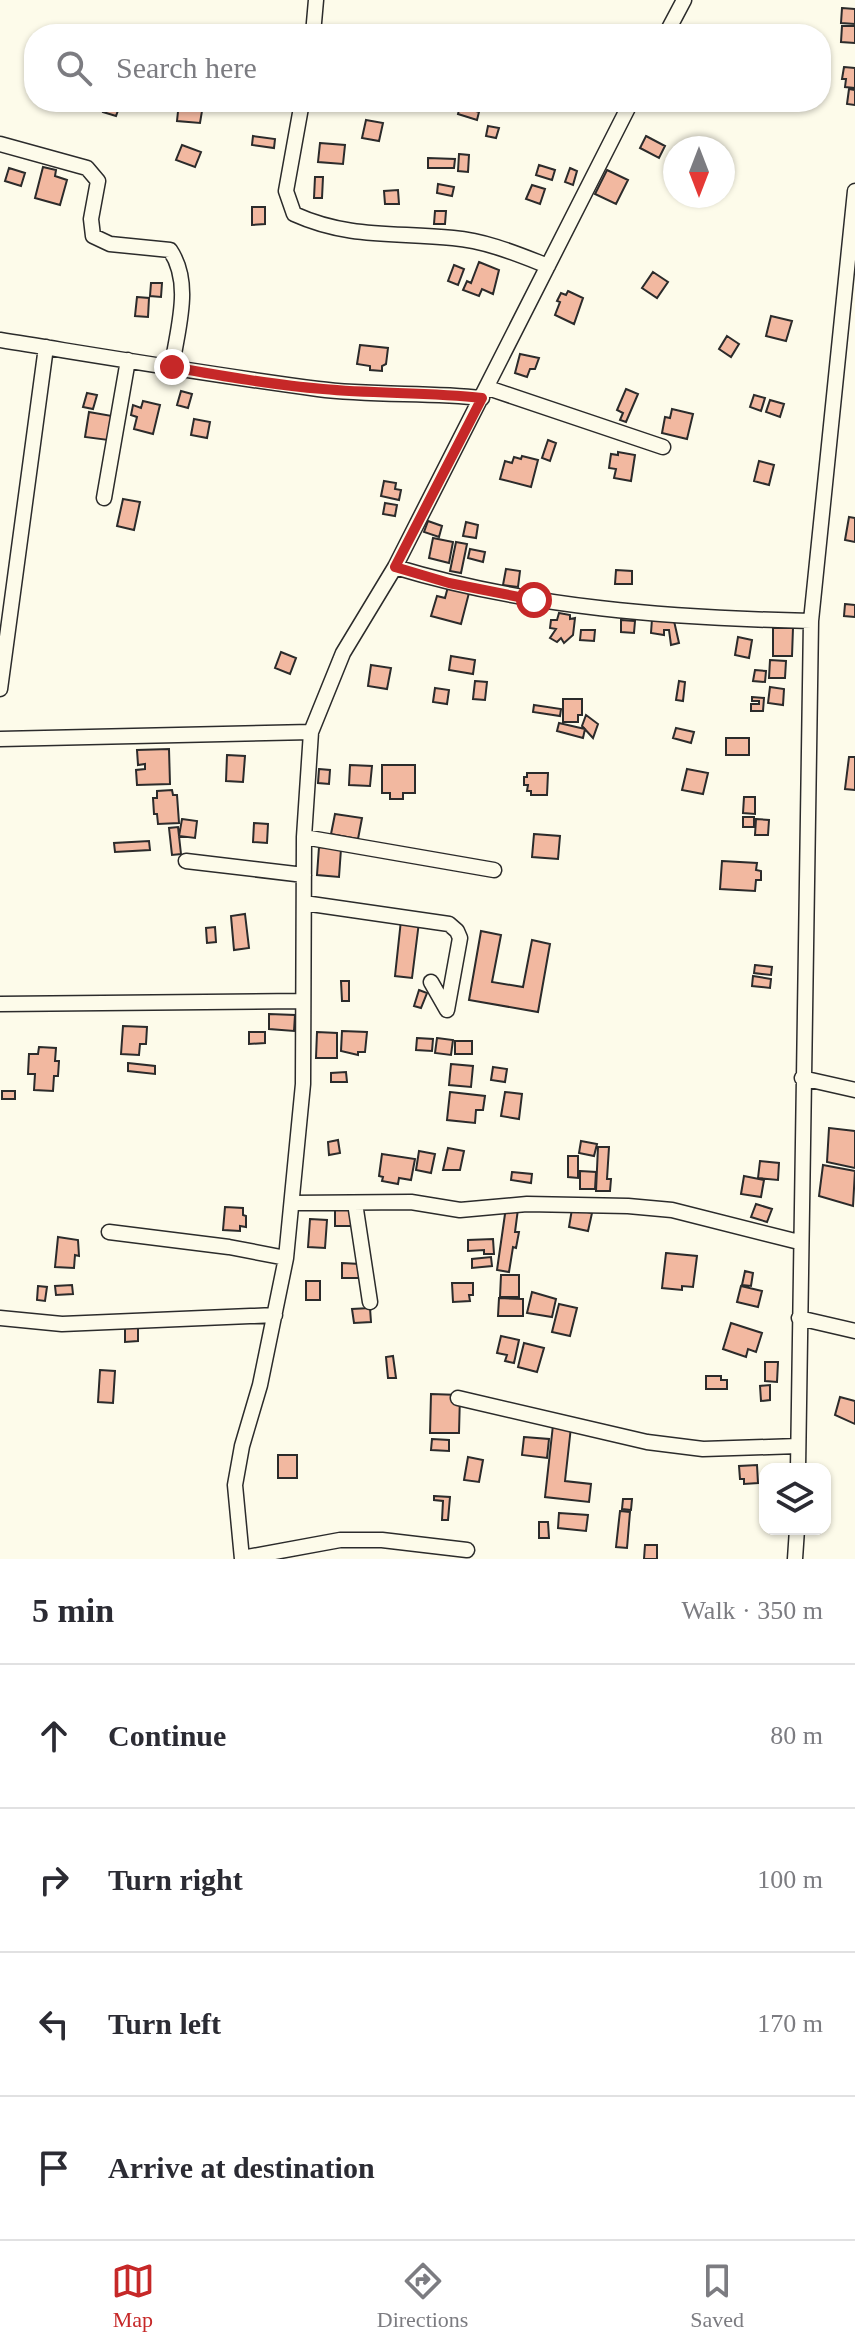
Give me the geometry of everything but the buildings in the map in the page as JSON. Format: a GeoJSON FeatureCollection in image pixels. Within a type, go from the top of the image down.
{"type":"FeatureCollection","features":[{"type":"Feature","properties":{"kind":"street"},"geometry":{"type":"LineString","coordinates":[[314,24],[316,0]]}},
{"type":"Feature","properties":{"kind":"street"},"geometry":{"type":"LineString","coordinates":[[671,24],[684,0]]}},
{"type":"Feature","properties":{"kind":"street"},"geometry":{"type":"LineString","coordinates":[[300,112],[286,191],[294,214],[350,232],[455,238],[496,246],[548,266]]}},
{"type":"Feature","properties":{"kind":"street"},"geometry":{"type":"LineString","coordinates":[[467,1550],[382,1540],[340,1540],[242,1558],[235,1485],[242,1446],[260,1385],[286,1258],[303,1084],[304,837],[311,732],[343,653],[395,567],[626,112]]}},
{"type":"Feature","properties":{"kind":"street"},"geometry":{"type":"LineString","coordinates":[[0,144],[87,168],[98,181],[91,219],[93,236],[110,244],[170,250],[179,263],[183,284],[172,367]]}},
{"type":"Feature","properties":{"kind":"street"},"geometry":{"type":"LineString","coordinates":[[798,1463],[799,1242],[811,621],[855,191]]}},
{"type":"Feature","properties":{"kind":"street"},"geometry":{"type":"LineString","coordinates":[[0,340],[321,389],[408,395],[485,393],[663,447]]}},
{"type":"Feature","properties":{"kind":"street"},"geometry":{"type":"LineString","coordinates":[[0,689],[2,641],[46,347]]}},
{"type":"Feature","properties":{"kind":"street"},"geometry":{"type":"LineString","coordinates":[[104,498],[128,360]]}},
{"type":"Feature","properties":{"kind":"street"},"geometry":{"type":"LineString","coordinates":[[395,567],[449,583],[534,600],[716,619],[811,621]]}},
{"type":"Feature","properties":{"kind":"street"},"geometry":{"type":"LineString","coordinates":[[0,739],[311,732]]}},
{"type":"Feature","properties":{"kind":"street"},"geometry":{"type":"LineString","coordinates":[[304,837],[494,870]]}},
{"type":"Feature","properties":{"kind":"street"},"geometry":{"type":"LineString","coordinates":[[186,861],[304,875]]}},
{"type":"Feature","properties":{"kind":"street"},"geometry":{"type":"LineString","coordinates":[[304,903],[449,924],[460,938],[447,1010],[431,982]]}},
{"type":"Feature","properties":{"kind":"street"},"geometry":{"type":"LineString","coordinates":[[0,1004],[302,1001]]}},
{"type":"Feature","properties":{"kind":"street"},"geometry":{"type":"LineString","coordinates":[[802,1078],[855,1090]]}},
{"type":"Feature","properties":{"kind":"street"},"geometry":{"type":"LineString","coordinates":[[292,1203],[411,1202],[460,1210],[527,1204],[657,1208],[799,1242]]}},
{"type":"Feature","properties":{"kind":"street"},"geometry":{"type":"LineString","coordinates":[[355,1203],[370,1302]]}},
{"type":"Feature","properties":{"kind":"street"},"geometry":{"type":"LineString","coordinates":[[109,1232],[229,1247],[286,1258]]}},
{"type":"Feature","properties":{"kind":"street"},"geometry":{"type":"LineString","coordinates":[[0,1318],[62,1324],[275,1315]]}},
{"type":"Feature","properties":{"kind":"street"},"geometry":{"type":"LineString","coordinates":[[799,1318],[855,1331]]}},
{"type":"Feature","properties":{"kind":"street"},"geometry":{"type":"LineString","coordinates":[[458,1398],[647,1442],[703,1449],[798,1446]]}},
{"type":"Feature","properties":{"kind":"street"},"geometry":{"type":"LineString","coordinates":[[795,1559],[797,1535]]}},
{"type":"Feature","properties":{"kind":"route"},"geometry":{"type":"LineString","coordinates":[[172,367],[321,389],[482,398],[395,567],[449,583],[534,600]]}}]}
